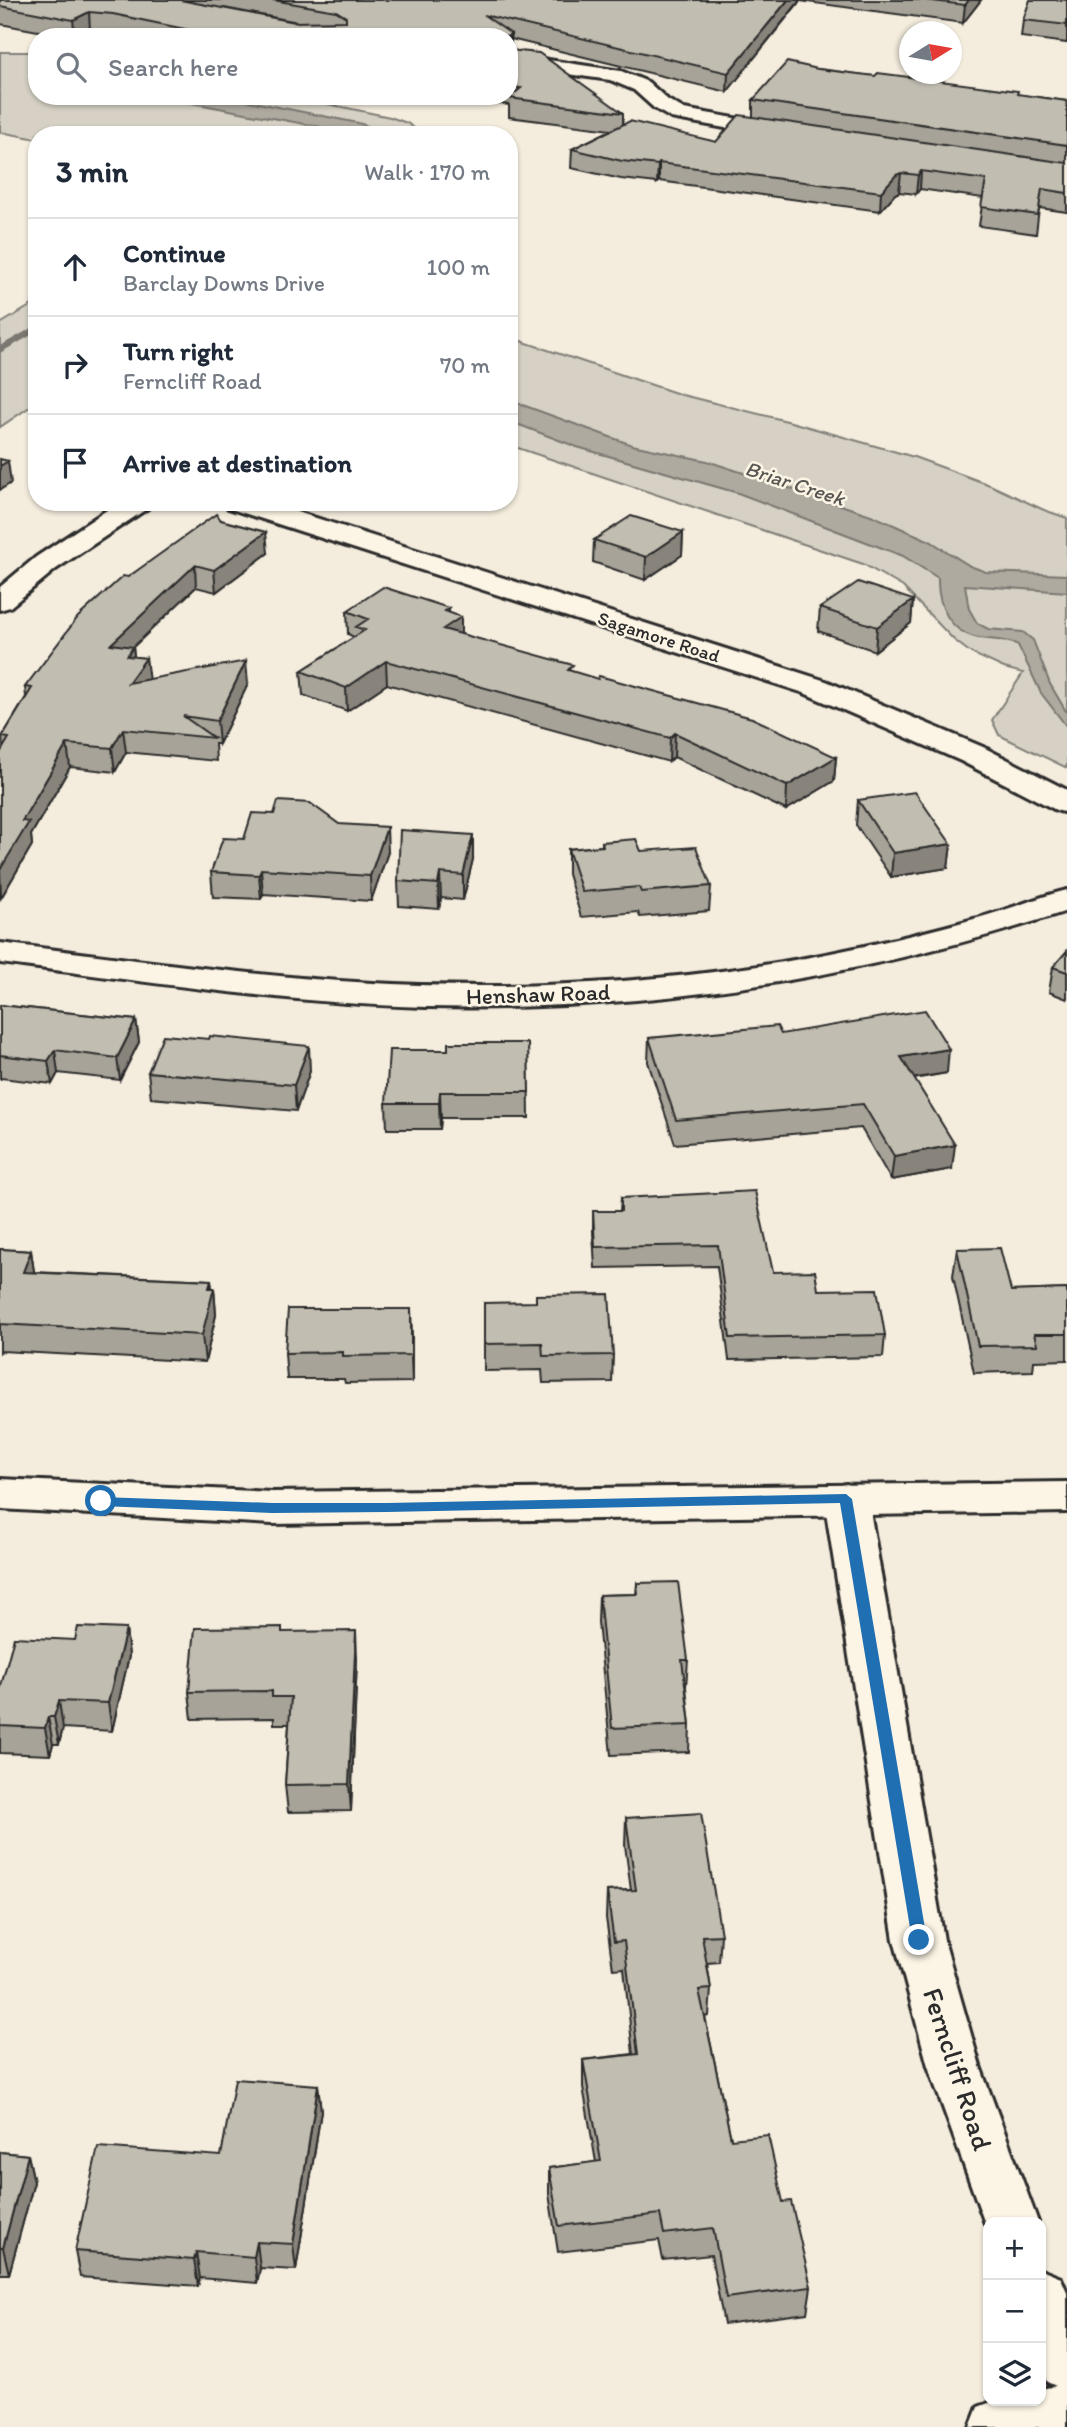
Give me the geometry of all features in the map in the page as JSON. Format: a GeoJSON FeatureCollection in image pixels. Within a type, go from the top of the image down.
{"type":"FeatureCollection","features":[{"type":"Feature","properties":{"kind":"street"},"geometry":{"type":"LineString","coordinates":[[518,61],[614,75],[640,86],[678,114],[805,136]]}},
{"type":"Feature","properties":{"kind":"street"},"geometry":{"type":"LineString","coordinates":[[0,601],[46,563],[124,511]]}},
{"type":"Feature","properties":{"kind":"street","name":"Sagamore Road"},"geometry":{"type":"LineString","coordinates":[[266,511],[815,687],[972,754],[1067,803]]}},
{"type":"Feature","properties":{"kind":"street","name":"Henshaw Road"},"geometry":{"type":"LineString","coordinates":[[0,953],[338,991],[460,997],[564,994],[669,987],[836,963],[960,935],[1067,900]]}},
{"type":"Feature","properties":{"kind":"street"},"geometry":{"type":"LineString","coordinates":[[0,1494],[272,1508],[1067,1497]]}},
{"type":"Feature","properties":{"kind":"street","name":"Ferncliff Road"},"geometry":{"type":"LineString","coordinates":[[846,1499],[919,1940],[954,2066],[1009,2217]]}},
{"type":"Feature","properties":{"kind":"street"},"geometry":{"type":"LineString","coordinates":[[1046,2309],[1067,2363]]}},
{"type":"Feature","properties":{"kind":"street"},"geometry":{"type":"LineString","coordinates":[[999,2427],[1067,2412]]}},
{"type":"Feature","properties":{"kind":"shaded area"},"geometry":{"type":"Polygon","coordinates":[[[0,52],[28,52],[28,105],[333,105],[390,117],[411,126],[28,126],[28,137],[0,132],[0,52]]]}},
{"type":"Feature","properties":{"kind":"shaded area"},"geometry":{"type":"Polygon","coordinates":[[[203,105],[269,105],[368,126],[315,126],[203,105]]]}},
{"type":"Feature","properties":{"kind":"shaded area"},"geometry":{"type":"Polygon","coordinates":[[[28,307],[28,408],[0,427],[0,324],[28,307]]]}},
{"type":"Feature","properties":{"kind":"shaded area"},"geometry":{"type":"Polygon","coordinates":[[[518,340],[682,395],[914,457],[990,485],[1067,518],[1067,768],[999,735],[992,720],[1023,673],[1004,668],[971,653],[954,640],[903,587],[863,564],[518,448],[518,340]]]}},
{"type":"Feature","properties":{"kind":"shaded area"},"geometry":{"type":"Polygon","coordinates":[[[518,403],[632,445],[707,461],[871,515],[930,541],[970,566],[986,572],[1067,575],[1067,592],[965,585],[969,609],[977,623],[988,629],[1023,632],[1033,640],[1050,684],[1067,713],[1067,727],[1041,693],[1018,645],[979,638],[960,630],[943,608],[938,578],[903,556],[738,493],[577,447],[518,424],[518,403]]]}},
{"type":"Feature","properties":{"kind":"building"},"geometry":{"type":"Polygon","coordinates":[[[0,0],[180,0],[295,22],[346,21],[346,17],[336,11],[273,0],[788,0],[728,73],[484,15],[502,28],[180,28],[113,14],[89,12],[73,20],[0,6],[0,0]]]}},
{"type":"Feature","properties":{"kind":"building"},"geometry":{"type":"Polygon","coordinates":[[[924,0],[969,0],[965,5],[924,0]]]}},
{"type":"Feature","properties":{"kind":"building"},"geometry":{"type":"Polygon","coordinates":[[[1030,0],[1067,0],[1067,25],[1023,20],[1030,0]]]}},
{"type":"Feature","properties":{"kind":"building"},"geometry":{"type":"Polygon","coordinates":[[[518,51],[539,53],[623,113],[518,99],[518,90],[521,88],[518,88],[518,51]]]}},
{"type":"Feature","properties":{"kind":"building"},"geometry":{"type":"Polygon","coordinates":[[[787,62],[875,76],[878,73],[899,76],[899,84],[962,84],[1018,91],[1017,94],[1067,101],[1067,145],[753,100],[787,62]]]}},
{"type":"Feature","properties":{"kind":"building"},"geometry":{"type":"Polygon","coordinates":[[[739,115],[1067,163],[1067,193],[1042,189],[1038,215],[981,207],[986,180],[921,171],[918,175],[901,173],[881,192],[659,163],[622,161],[572,149],[630,121],[716,142],[739,115]]]}},
{"type":"Feature","properties":{"kind":"building"},"geometry":{"type":"Polygon","coordinates":[[[216,514],[221,520],[266,532],[214,570],[195,565],[111,644],[133,647],[127,656],[146,658],[128,683],[246,661],[217,721],[183,716],[214,738],[123,729],[112,748],[67,744],[22,821],[29,822],[0,870],[0,753],[9,738],[2,737],[32,688],[25,687],[78,617],[123,576],[128,577],[216,514]]]}},
{"type":"Feature","properties":{"kind":"building"},"geometry":{"type":"Polygon","coordinates":[[[631,516],[683,532],[646,557],[594,540],[631,516]]]}},
{"type":"Feature","properties":{"kind":"building"},"geometry":{"type":"Polygon","coordinates":[[[858,582],[913,600],[877,627],[820,608],[858,582]]]}},
{"type":"Feature","properties":{"kind":"building"},"geometry":{"type":"Polygon","coordinates":[[[383,587],[449,608],[445,611],[461,617],[443,629],[573,665],[568,670],[598,679],[599,676],[752,718],[836,757],[787,786],[675,733],[670,738],[386,661],[346,688],[301,671],[365,630],[356,627],[368,619],[347,611],[383,587]]]}},
{"type":"Feature","properties":{"kind":"building"},"geometry":{"type":"Polygon","coordinates":[[[915,792],[951,844],[893,853],[858,800],[915,792]]]}},
{"type":"Feature","properties":{"kind":"building"},"geometry":{"type":"Polygon","coordinates":[[[278,801],[310,803],[339,824],[387,827],[370,876],[261,869],[259,875],[211,872],[223,838],[244,839],[252,813],[274,814],[278,801]]]}},
{"type":"Feature","properties":{"kind":"building"},"geometry":{"type":"Polygon","coordinates":[[[400,830],[473,835],[463,875],[440,873],[438,884],[398,881],[400,830]]]}},
{"type":"Feature","properties":{"kind":"building"},"geometry":{"type":"Polygon","coordinates":[[[636,839],[641,851],[696,847],[711,886],[641,892],[639,887],[582,892],[568,849],[603,846],[602,842],[636,839]]]}},
{"type":"Feature","properties":{"kind":"building"},"geometry":{"type":"Polygon","coordinates":[[[1067,951],[1067,972],[1053,967],[1067,951]]]}},
{"type":"Feature","properties":{"kind":"building"},"geometry":{"type":"Polygon","coordinates":[[[0,1005],[136,1020],[117,1058],[55,1050],[48,1061],[0,1055],[0,1005]]]}},
{"type":"Feature","properties":{"kind":"building"},"geometry":{"type":"Polygon","coordinates":[[[925,1010],[949,1049],[901,1057],[955,1145],[894,1156],[863,1104],[676,1120],[649,1038],[777,1026],[781,1034],[925,1010]]]}},
{"type":"Feature","properties":{"kind":"building"},"geometry":{"type":"Polygon","coordinates":[[[163,1035],[209,1039],[210,1036],[309,1046],[294,1085],[148,1072],[163,1035]]]}},
{"type":"Feature","properties":{"kind":"building"},"geometry":{"type":"Polygon","coordinates":[[[448,1043],[528,1043],[529,1092],[440,1092],[439,1103],[386,1103],[389,1050],[448,1050],[448,1043]]]}},
{"type":"Feature","properties":{"kind":"building"},"geometry":{"type":"Polygon","coordinates":[[[755,1191],[773,1272],[815,1271],[818,1290],[877,1289],[885,1335],[730,1338],[718,1245],[595,1247],[593,1211],[621,1211],[621,1198],[755,1191]]]}},
{"type":"Feature","properties":{"kind":"building"},"geometry":{"type":"Polygon","coordinates":[[[1000,1248],[1011,1291],[1067,1289],[1067,1334],[1034,1334],[1037,1345],[978,1346],[957,1249],[1000,1248]]]}},
{"type":"Feature","properties":{"kind":"building"},"geometry":{"type":"Polygon","coordinates":[[[0,1249],[31,1251],[23,1272],[211,1280],[209,1288],[214,1288],[202,1335],[0,1324],[0,1249]]]}},
{"type":"Feature","properties":{"kind":"building"},"geometry":{"type":"Polygon","coordinates":[[[609,1294],[613,1355],[543,1356],[542,1343],[484,1344],[484,1303],[536,1302],[536,1295],[609,1294]]]}},
{"type":"Feature","properties":{"kind":"building"},"geometry":{"type":"Polygon","coordinates":[[[288,1309],[411,1309],[411,1355],[285,1353],[288,1309]]]}},
{"type":"Feature","properties":{"kind":"building"},"geometry":{"type":"Polygon","coordinates":[[[678,1582],[688,1660],[682,1660],[690,1725],[612,1728],[599,1595],[638,1594],[637,1583],[678,1582]]]}},
{"type":"Feature","properties":{"kind":"building"},"geometry":{"type":"Polygon","coordinates":[[[78,1627],[126,1629],[108,1703],[59,1701],[54,1717],[48,1717],[45,1728],[0,1726],[0,1690],[14,1637],[75,1640],[78,1627]]]}},
{"type":"Feature","properties":{"kind":"building"},"geometry":{"type":"Polygon","coordinates":[[[282,1627],[282,1632],[356,1631],[349,1784],[285,1785],[291,1697],[272,1697],[272,1691],[189,1692],[195,1628],[282,1627]]]}},
{"type":"Feature","properties":{"kind":"building"},"geometry":{"type":"Polygon","coordinates":[[[701,1813],[721,1935],[702,1936],[711,1989],[699,1990],[731,2139],[768,2135],[783,2202],[791,2201],[811,2287],[726,2298],[713,2228],[664,2234],[660,2214],[559,2226],[549,2168],[601,2161],[583,2060],[638,2054],[624,1941],[614,1942],[607,1891],[636,1890],[626,1818],[701,1813]]]}},
{"type":"Feature","properties":{"kind":"building"},"geometry":{"type":"Polygon","coordinates":[[[235,2079],[318,2085],[293,2244],[257,2242],[254,2257],[196,2252],[194,2260],[75,2251],[98,2147],[221,2156],[235,2079]]]}},
{"type":"Feature","properties":{"kind":"building"},"geometry":{"type":"Polygon","coordinates":[[[0,2152],[28,2155],[3,2248],[0,2248],[0,2152]]]}},
{"type":"Feature","properties":{"kind":"waterway"},"geometry":{"type":"LineString","coordinates":[[0,350],[28,333]]}},
{"type":"Feature","properties":{"kind":"route"},"geometry":{"type":"LineString","coordinates":[[101,1501],[272,1508],[387,1508],[846,1499],[919,1940]]}},
{"type":"Feature","properties":{"kind":"water label","name":"Briar Creek"},"geometry":{"type":"Point","coordinates":[795,483]}}]}
